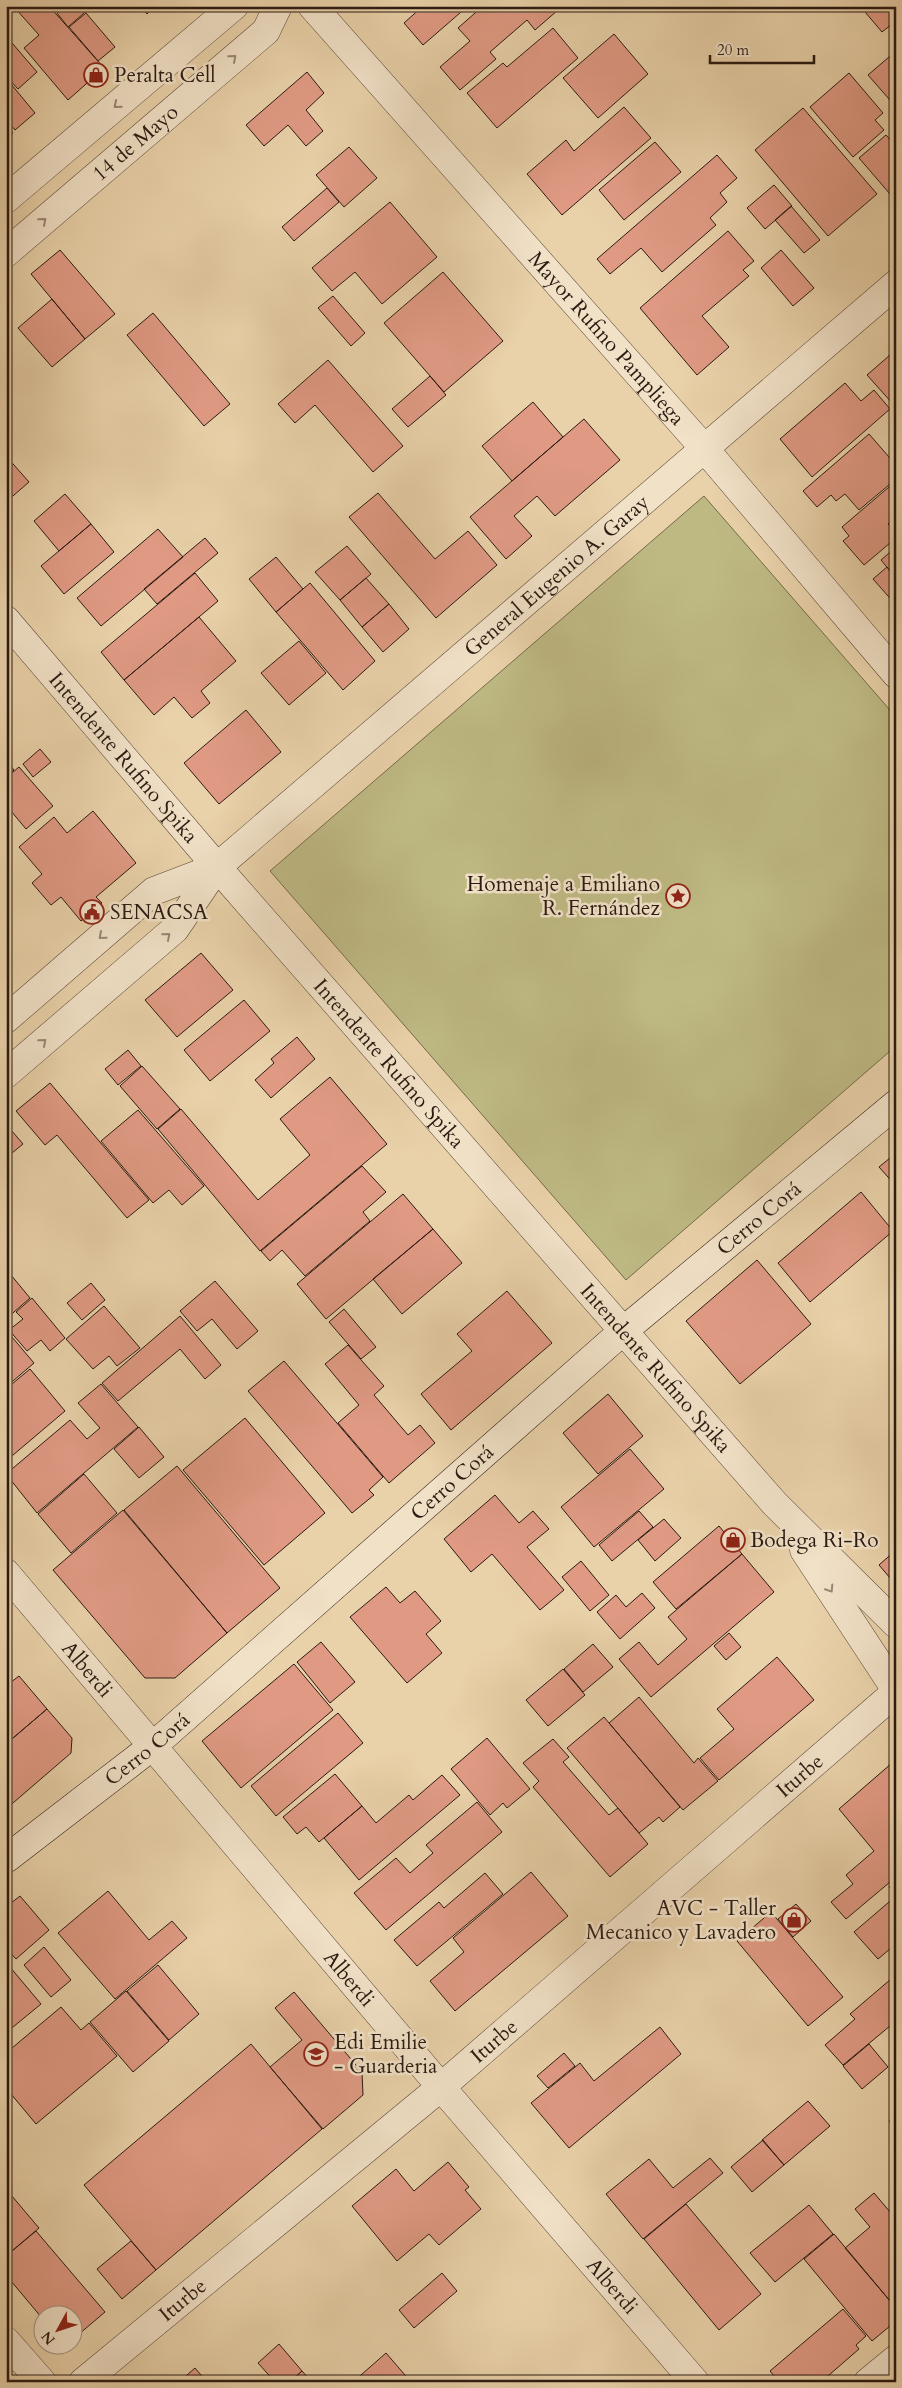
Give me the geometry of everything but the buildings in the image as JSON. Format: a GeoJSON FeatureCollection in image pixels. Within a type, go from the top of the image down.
{"type":"FeatureCollection","features":[{"type":"Feature","properties":{"kind":"street","name":"14 de Mayo"},"geometry":{"type":"LineString","coordinates":[[6,199],[234,6]]}},
{"type":"Feature","properties":{"kind":"street","name":"14 de Mayo"},"geometry":{"type":"LineString","coordinates":[[6,253],[266,31],[278,6]]}},
{"type":"Feature","properties":{"kind":"street","name":"Mayor Rufino Pampliega"},"geometry":{"type":"LineString","coordinates":[[312,6],[704,448],[896,674]]}},
{"type":"Feature","properties":{"kind":"street","name":"General Eugenio A. Garay"},"geometry":{"type":"LineString","coordinates":[[6,1074],[175,929],[217,867],[896,284]]}},
{"type":"Feature","properties":{"kind":"street","name":"Intendente Rufino Spika"},"geometry":{"type":"LineString","coordinates":[[6,620],[217,867],[622,1332],[775,1504],[896,1624]]}},
{"type":"Feature","properties":{"kind":"street","name":"General Eugenio A. Garay"},"geometry":{"type":"LineString","coordinates":[[6,1019],[154,891],[217,867]]}},
{"type":"Feature","properties":{"kind":"street","name":"Cerro Corá"},"geometry":{"type":"LineString","coordinates":[[6,1859],[154,1745],[622,1332],[896,1104]]}},
{"type":"Feature","properties":{"kind":"street","name":"Intendente Rufino Spika"},"geometry":{"type":"LineString","coordinates":[[775,1504],[896,1691]]}},
{"type":"Feature","properties":{"kind":"street","name":"Alberdi"},"geometry":{"type":"LineString","coordinates":[[6,1573],[154,1745],[440,2087],[695,2382]]}},
{"type":"Feature","properties":{"kind":"street","name":"Iturbe"},"geometry":{"type":"LineString","coordinates":[[83,2382],[440,2087],[896,1691]]}},
{"type":"Feature","properties":{"kind":"street"},"geometry":{"type":"LineString","coordinates":[[6,2341],[42,2382]]}},
{"type":"Feature","properties":{"kind":"street"},"geometry":{"type":"LineString","coordinates":[[868,2382],[896,2359]]}},
{"type":"Feature","properties":{"kind":"shaded area"},"geometry":{"type":"Polygon","coordinates":[[[704,496],[896,717],[896,1046],[626,1280],[270,871],[704,496]]]}},
{"type":"Feature","properties":{"kind":"place","name":"Peralta Cell"},"geometry":{"type":"Point","coordinates":[96,75]}},
{"type":"Feature","properties":{"kind":"place","name":"Homenaje a Emiliano R. Fernández"},"geometry":{"type":"Point","coordinates":[678,896]}},
{"type":"Feature","properties":{"kind":"place","name":"SENACSA"},"geometry":{"type":"Point","coordinates":[92,912]}},
{"type":"Feature","properties":{"kind":"place","name":"Bodega Ri-Ro"},"geometry":{"type":"Point","coordinates":[733,1540]}},
{"type":"Feature","properties":{"kind":"place","name":"AVC - Taller Mecanico y Lavadero"},"geometry":{"type":"Point","coordinates":[794,1920]}},
{"type":"Feature","properties":{"kind":"place","name":"Edi Emilie - Guarderia"},"geometry":{"type":"Point","coordinates":[316,2054]}}]}
